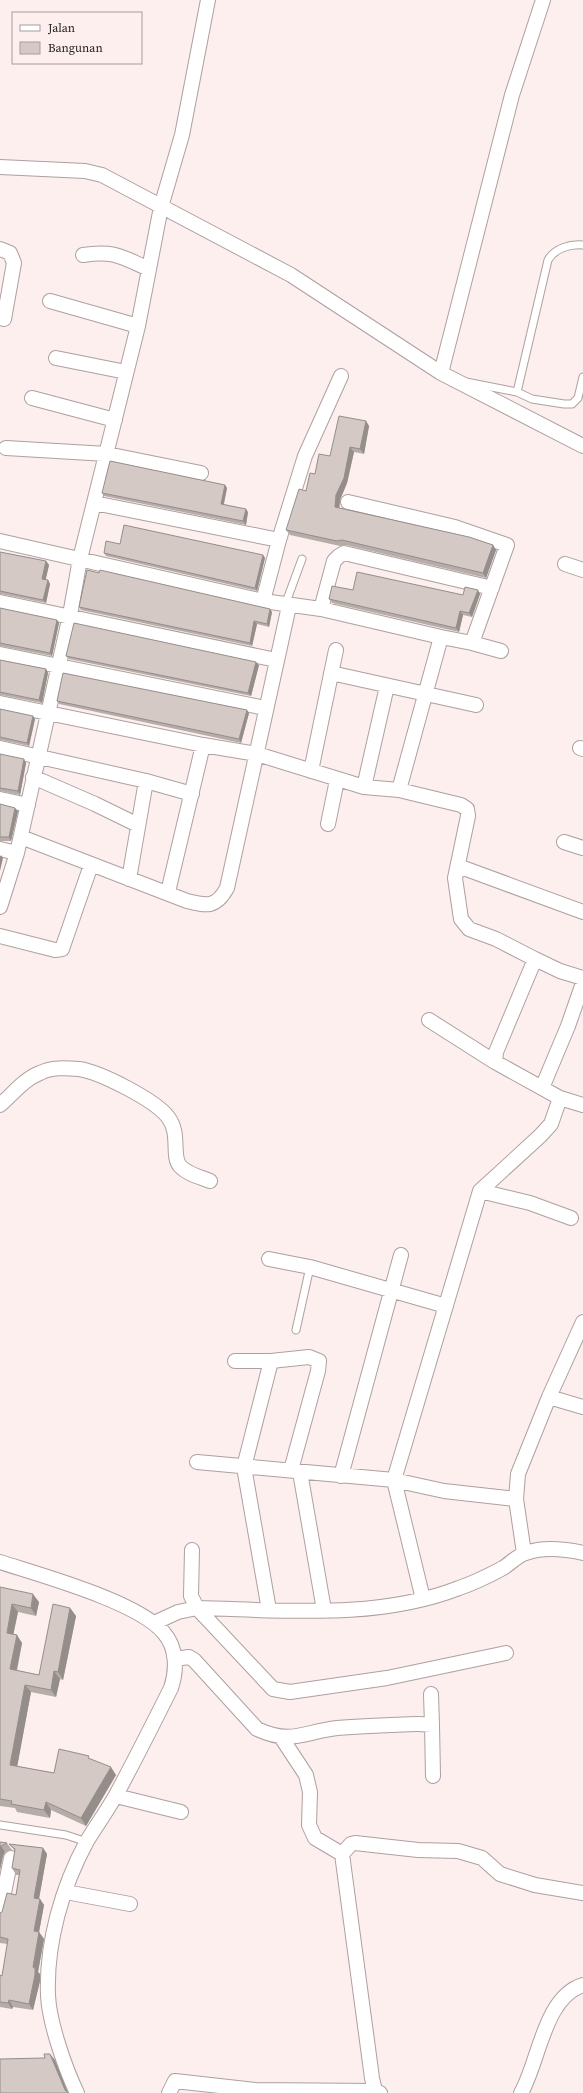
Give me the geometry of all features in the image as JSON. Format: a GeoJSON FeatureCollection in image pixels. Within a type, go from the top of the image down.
{"type":"FeatureCollection","features":[{"type":"Feature","properties":{"kind":"street"},"geometry":{"type":"LineString","coordinates":[[1,900],[21,837],[47,713],[70,616],[80,559],[138,326],[161,208],[182,135],[208,0]]}},
{"type":"Feature","properties":{"kind":"street"},"geometry":{"type":"LineString","coordinates":[[441,373],[512,95],[543,0]]}},
{"type":"Feature","properties":{"kind":"street"},"geometry":{"type":"LineString","coordinates":[[0,167],[85,171],[102,175],[161,208],[291,275],[454,381],[583,446]]}},
{"type":"Feature","properties":{"kind":"street"},"geometry":{"type":"LineString","coordinates":[[0,249],[10,253],[14,263],[4,319]]}},
{"type":"Feature","properties":{"kind":"street"},"geometry":{"type":"LineString","coordinates":[[82,255],[99,252],[112,253],[149,269]]}},
{"type":"Feature","properties":{"kind":"street"},"geometry":{"type":"LineString","coordinates":[[50,301],[138,326]]}},
{"type":"Feature","properties":{"kind":"street"},"geometry":{"type":"LineString","coordinates":[[56,358],[126,372]]}},
{"type":"Feature","properties":{"kind":"street"},"geometry":{"type":"LineString","coordinates":[[263,601],[279,540],[305,456],[342,376]]}},
{"type":"Feature","properties":{"kind":"street"},"geometry":{"type":"LineString","coordinates":[[32,398],[115,420]]}},
{"type":"Feature","properties":{"kind":"street"},"geometry":{"type":"LineString","coordinates":[[6,448],[107,454],[201,473]]}},
{"type":"Feature","properties":{"kind":"street"},"geometry":{"type":"LineString","coordinates":[[348,502],[455,528],[507,544],[472,643]]}},
{"type":"Feature","properties":{"kind":"street"},"geometry":{"type":"LineString","coordinates":[[94,503],[279,540]]}},
{"type":"Feature","properties":{"kind":"street"},"geometry":{"type":"LineString","coordinates":[[0,541],[263,601],[321,609],[502,651]]}},
{"type":"Feature","properties":{"kind":"street"},"geometry":{"type":"LineString","coordinates":[[321,609],[334,561],[344,553],[492,588]]}},
{"type":"Feature","properties":{"kind":"street"},"geometry":{"type":"LineString","coordinates":[[565,564],[583,570]]}},
{"type":"Feature","properties":{"kind":"street"},"geometry":{"type":"LineString","coordinates":[[0,602],[276,660]]}},
{"type":"Feature","properties":{"kind":"street"},"geometry":{"type":"LineString","coordinates":[[21,837],[91,865],[200,904],[213,904],[221,898],[227,888],[287,605]]}},
{"type":"Feature","properties":{"kind":"street"},"geometry":{"type":"LineString","coordinates":[[399,790],[441,637]]}},
{"type":"Feature","properties":{"kind":"street"},"geometry":{"type":"LineString","coordinates":[[310,771],[336,650]]}},
{"type":"Feature","properties":{"kind":"street"},"geometry":{"type":"LineString","coordinates":[[0,654],[265,708]]}},
{"type":"Feature","properties":{"kind":"street"},"geometry":{"type":"LineString","coordinates":[[331,673],[476,705]]}},
{"type":"Feature","properties":{"kind":"street"},"geometry":{"type":"LineString","coordinates":[[364,787],[387,686]]}},
{"type":"Feature","properties":{"kind":"street"},"geometry":{"type":"LineString","coordinates":[[0,703],[203,745],[256,754],[364,787],[399,790],[456,803],[467,809],[468,816],[455,878],[458,911],[463,923],[469,929],[496,939],[560,971],[583,978]]}},
{"type":"Feature","properties":{"kind":"street"},"geometry":{"type":"LineString","coordinates":[[168,892],[203,745]]}},
{"type":"Feature","properties":{"kind":"street"},"geometry":{"type":"LineString","coordinates":[[0,748],[146,781],[192,794]]}},
{"type":"Feature","properties":{"kind":"street"},"geometry":{"type":"LineString","coordinates":[[33,777],[95,804],[138,825]]}},
{"type":"Feature","properties":{"kind":"street"},"geometry":{"type":"LineString","coordinates":[[328,824],[337,780]]}},
{"type":"Feature","properties":{"kind":"street"},"geometry":{"type":"LineString","coordinates":[[129,879],[146,781]]}},
{"type":"Feature","properties":{"kind":"street"},"geometry":{"type":"LineString","coordinates":[[0,799],[28,805]]}},
{"type":"Feature","properties":{"kind":"street"},"geometry":{"type":"LineString","coordinates":[[564,842],[583,848]]}},
{"type":"Feature","properties":{"kind":"street"},"geometry":{"type":"LineString","coordinates":[[0,849],[17,853]]}},
{"type":"Feature","properties":{"kind":"street"},"geometry":{"type":"LineString","coordinates":[[0,936],[55,950],[62,949],[91,865]]}},
{"type":"Feature","properties":{"kind":"street"},"geometry":{"type":"LineString","coordinates":[[458,866],[583,912]]}},
{"type":"Feature","properties":{"kind":"street"},"geometry":{"type":"LineString","coordinates":[[495,1062],[496,1052],[535,959]]}},
{"type":"Feature","properties":{"kind":"street"},"geometry":{"type":"LineString","coordinates":[[542,1088],[568,1026],[583,983]]}},
{"type":"Feature","properties":{"kind":"street"},"geometry":{"type":"LineString","coordinates":[[429,1020],[495,1062],[560,1098],[583,1105]]}},
{"type":"Feature","properties":{"kind":"street"},"geometry":{"type":"LineString","coordinates":[[0,1105],[26,1082],[39,1073],[53,1068],[80,1069],[143,1096],[167,1116],[174,1126],[176,1136],[176,1152],[179,1165],[187,1171],[210,1181]]}},
{"type":"Feature","properties":{"kind":"street"},"geometry":{"type":"LineString","coordinates":[[423,1599],[394,1480],[480,1191],[551,1124],[560,1098]]}},
{"type":"Feature","properties":{"kind":"street"},"geometry":{"type":"LineString","coordinates":[[480,1191],[530,1203],[571,1218]]}},
{"type":"Feature","properties":{"kind":"street"},"geometry":{"type":"LineString","coordinates":[[340,1476],[401,1255]]}},
{"type":"Feature","properties":{"kind":"street"},"geometry":{"type":"LineString","coordinates":[[269,1259],[310,1267],[446,1306]]}},
{"type":"Feature","properties":{"kind":"street"},"geometry":{"type":"LineString","coordinates":[[524,1553],[516,1499],[518,1474],[549,1396],[583,1322]]}},
{"type":"Feature","properties":{"kind":"street"},"geometry":{"type":"LineString","coordinates":[[235,1361],[271,1361],[309,1357],[319,1361],[295,1471],[324,1610]]}},
{"type":"Feature","properties":{"kind":"street"},"geometry":{"type":"LineString","coordinates":[[270,1610],[244,1467],[271,1361]]}},
{"type":"Feature","properties":{"kind":"street"},"geometry":{"type":"LineString","coordinates":[[549,1396],[583,1407]]}},
{"type":"Feature","properties":{"kind":"street"},"geometry":{"type":"LineString","coordinates":[[197,1462],[394,1480],[444,1491],[516,1499]]}},
{"type":"Feature","properties":{"kind":"street"},"geometry":{"type":"LineString","coordinates":[[192,1550],[191,1596],[197,1608],[273,1689],[279,1691],[290,1692],[387,1678],[506,1653]]}},
{"type":"Feature","properties":{"kind":"street"},"geometry":{"type":"LineString","coordinates":[[154,1623],[178,1612],[197,1608],[270,1610],[357,1609],[423,1599],[459,1588],[503,1568],[524,1553],[544,1550],[583,1553]]}},
{"type":"Feature","properties":{"kind":"street"},"geometry":{"type":"LineString","coordinates":[[0,1562],[121,1604],[154,1623],[169,1640],[175,1659],[175,1675],[171,1688],[116,1796],[87,1842],[56,1920],[50,1957],[48,1995],[50,2014],[70,2080],[77,2093]]}},
{"type":"Feature","properties":{"kind":"street"},"geometry":{"type":"LineString","coordinates":[[175,1659],[189,1657],[194,1660],[257,1729],[271,1735],[296,1738],[335,1729],[419,1724],[432,1725]]}},
{"type":"Feature","properties":{"kind":"street"},"geometry":{"type":"LineString","coordinates":[[430,1694],[433,1776]]}},
{"type":"Feature","properties":{"kind":"street"},"geometry":{"type":"LineString","coordinates":[[281,1737],[306,1775],[310,1792],[309,1825],[315,1838],[342,1854]]}},
{"type":"Feature","properties":{"kind":"street"},"geometry":{"type":"LineString","coordinates":[[116,1796],[181,1812]]}},
{"type":"Feature","properties":{"kind":"street"},"geometry":{"type":"LineString","coordinates":[[342,1854],[351,1844],[355,1843],[418,1850],[458,1851],[482,1858],[500,1874],[535,1885],[583,1893]]}},
{"type":"Feature","properties":{"kind":"street"},"geometry":{"type":"LineString","coordinates":[[169,2093],[175,2081],[255,2090],[377,2092],[342,1854]]}},
{"type":"Feature","properties":{"kind":"street"},"geometry":{"type":"LineString","coordinates":[[0,1913],[3,1881],[11,1858]]}},
{"type":"Feature","properties":{"kind":"street"},"geometry":{"type":"LineString","coordinates":[[66,1892],[130,1904]]}},
{"type":"Feature","properties":{"kind":"street"},"geometry":{"type":"LineString","coordinates":[[521,2093],[553,2014],[561,2000],[572,1990],[583,1984]]}},
{"type":"Feature","properties":{"kind":"lane"},"geometry":{"type":"LineString","coordinates":[[517,392],[548,260],[552,254],[559,249],[570,245],[583,244]]}},
{"type":"Feature","properties":{"kind":"lane"},"geometry":{"type":"LineString","coordinates":[[454,381],[478,383],[517,392],[532,399],[572,404],[578,398],[583,377]]}},
{"type":"Feature","properties":{"kind":"lane"},"geometry":{"type":"LineString","coordinates":[[287,605],[302,559]]}},
{"type":"Feature","properties":{"kind":"lane"},"geometry":{"type":"LineString","coordinates":[[296,1330],[310,1267]]}},
{"type":"Feature","properties":{"kind":"lane"},"geometry":{"type":"LineString","coordinates":[[0,1825],[66,1835],[87,1842]]}},
{"type":"Feature","properties":{"kind":"building"},"geometry":{"type":"Polygon","coordinates":[[[339,416],[366,421],[360,449],[350,447],[344,478],[336,495],[335,507],[469,537],[493,545],[483,573],[342,540],[337,541],[286,530],[299,489],[306,491],[310,473],[315,474],[319,454],[330,456],[339,416]]]}},
{"type":"Feature","properties":{"kind":"building"},"geometry":{"type":"Polygon","coordinates":[[[110,461],[225,485],[221,504],[246,509],[243,521],[102,493],[110,461]]]}},
{"type":"Feature","properties":{"kind":"building"},"geometry":{"type":"Polygon","coordinates":[[[124,525],[263,555],[255,588],[104,553],[106,541],[120,544],[124,525]]]}},
{"type":"Feature","properties":{"kind":"building"},"geometry":{"type":"Polygon","coordinates":[[[0,552],[46,561],[42,579],[48,580],[43,600],[0,591],[0,552]]]}},
{"type":"Feature","properties":{"kind":"building"},"geometry":{"type":"Polygon","coordinates":[[[87,570],[99,573],[100,570],[270,609],[267,624],[254,621],[250,643],[79,607],[87,570]]]}},
{"type":"Feature","properties":{"kind":"building"},"geometry":{"type":"Polygon","coordinates":[[[357,572],[463,595],[465,587],[478,590],[469,613],[460,611],[456,628],[329,599],[332,586],[353,590],[357,572]]]}},
{"type":"Feature","properties":{"kind":"building"},"geometry":{"type":"Polygon","coordinates":[[[0,608],[57,620],[50,653],[0,643],[0,608]]]}},
{"type":"Feature","properties":{"kind":"building"},"geometry":{"type":"Polygon","coordinates":[[[74,623],[256,662],[248,693],[66,656],[74,623]]]}},
{"type":"Feature","properties":{"kind":"building"},"geometry":{"type":"Polygon","coordinates":[[[0,660],[46,669],[39,700],[0,692],[0,660]]]}},
{"type":"Feature","properties":{"kind":"building"},"geometry":{"type":"Polygon","coordinates":[[[63,673],[247,710],[239,739],[57,701],[63,673]]]}},
{"type":"Feature","properties":{"kind":"building"},"geometry":{"type":"Polygon","coordinates":[[[0,709],[33,716],[27,743],[0,737],[0,709]]]}},
{"type":"Feature","properties":{"kind":"building"},"geometry":{"type":"Polygon","coordinates":[[[0,754],[24,759],[18,791],[0,788],[0,754]]]}},
{"type":"Feature","properties":{"kind":"building"},"geometry":{"type":"Polygon","coordinates":[[[0,804],[15,808],[9,837],[0,837],[0,804]]]}},
{"type":"Feature","properties":{"kind":"building"},"geometry":{"type":"Polygon","coordinates":[[[0,1587],[33,1594],[31,1608],[12,1604],[7,1633],[17,1635],[10,1669],[39,1675],[53,1604],[70,1608],[58,1672],[54,1671],[51,1690],[25,1685],[10,1765],[54,1773],[59,1749],[89,1756],[88,1758],[111,1767],[81,1818],[46,1802],[44,1810],[11,1804],[12,1801],[0,1799],[0,1587]]]}},
{"type":"Feature","properties":{"kind":"building"},"geometry":{"type":"Polygon","coordinates":[[[0,1842],[7,1843],[0,1847],[0,1842]]]}},
{"type":"Feature","properties":{"kind":"building"},"geometry":{"type":"Polygon","coordinates":[[[9,1844],[43,1848],[34,1898],[40,1899],[34,1931],[39,1932],[33,1967],[35,1968],[35,1975],[29,2004],[9,2000],[8,2003],[0,2002],[0,1975],[2,1976],[8,1939],[0,1937],[0,1913],[2,1912],[7,1893],[16,1895],[20,1870],[12,1868],[15,1849],[9,1844]]]}},
{"type":"Feature","properties":{"kind":"building"},"geometry":{"type":"Polygon","coordinates":[[[44,2054],[50,2054],[65,2090],[68,2093],[0,2093],[0,2059],[45,2058],[44,2054]]]}}]}
